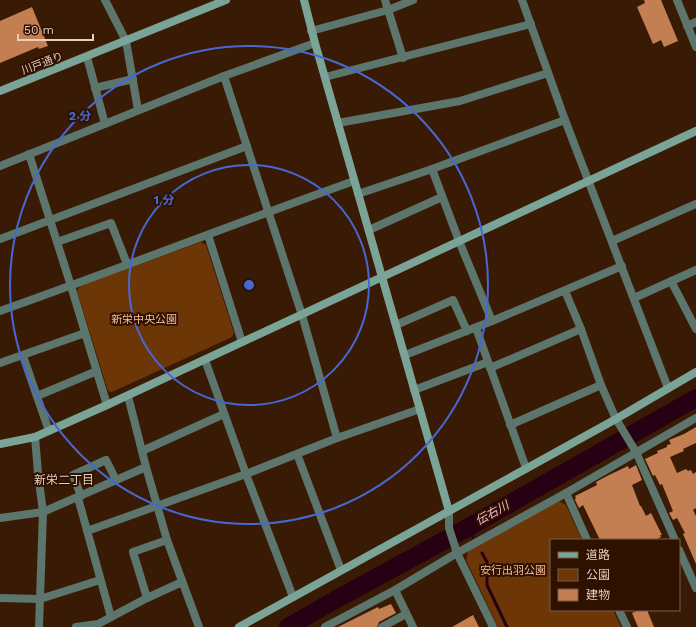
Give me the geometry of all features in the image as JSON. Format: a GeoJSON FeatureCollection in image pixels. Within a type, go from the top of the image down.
{"type":"FeatureCollection","features":[{"type":"Feature","properties":{"kind":"street"},"geometry":{"type":"LineString","coordinates":[[105,0],[126,41],[138,110]]}},
{"type":"Feature","properties":{"kind":"street","name":"川戸通り"},"geometry":{"type":"LineString","coordinates":[[0,91],[226,0]]}},
{"type":"Feature","properties":{"kind":"street"},"geometry":{"type":"LineString","coordinates":[[304,0],[324,77],[450,511],[449,528],[457,553],[493,627]]}},
{"type":"Feature","properties":{"kind":"street"},"geometry":{"type":"LineString","coordinates":[[385,0],[402,58]]}},
{"type":"Feature","properties":{"kind":"street"},"geometry":{"type":"LineString","coordinates":[[312,31],[388,10],[414,0]]}},
{"type":"Feature","properties":{"kind":"street"},"geometry":{"type":"LineString","coordinates":[[522,0],[565,120],[668,388]]}},
{"type":"Feature","properties":{"kind":"street"},"geometry":{"type":"LineString","coordinates":[[676,0],[696,47]]}},
{"type":"Feature","properties":{"kind":"street"},"geometry":{"type":"LineString","coordinates":[[687,26],[696,22]]}},
{"type":"Feature","properties":{"kind":"street"},"geometry":{"type":"LineString","coordinates":[[324,77],[531,24]]}},
{"type":"Feature","properties":{"kind":"street"},"geometry":{"type":"LineString","coordinates":[[0,166],[224,76],[315,42]]}},
{"type":"Feature","properties":{"kind":"street"},"geometry":{"type":"LineString","coordinates":[[87,57],[105,124]]}},
{"type":"Feature","properties":{"kind":"street"},"geometry":{"type":"LineString","coordinates":[[338,123],[460,101],[548,73]]}},
{"type":"Feature","properties":{"kind":"street"},"geometry":{"type":"LineString","coordinates":[[224,76],[302,315],[337,438]]}},
{"type":"Feature","properties":{"kind":"street"},"geometry":{"type":"LineString","coordinates":[[95,88],[133,79]]}},
{"type":"Feature","properties":{"kind":"street"},"geometry":{"type":"LineString","coordinates":[[358,194],[432,169],[565,120]]}},
{"type":"Feature","properties":{"kind":"street"},"geometry":{"type":"LineString","coordinates":[[0,444],[35,437],[107,406],[382,276],[696,131]]}},
{"type":"Feature","properties":{"kind":"street"},"geometry":{"type":"LineString","coordinates":[[0,239],[247,146]]}},
{"type":"Feature","properties":{"kind":"street"},"geometry":{"type":"LineString","coordinates":[[29,154],[107,406]]}},
{"type":"Feature","properties":{"kind":"street"},"geometry":{"type":"LineString","coordinates":[[432,169],[442,198],[492,321]]}},
{"type":"Feature","properties":{"kind":"street"},"geometry":{"type":"LineString","coordinates":[[0,311],[354,181]]}},
{"type":"Feature","properties":{"kind":"street"},"geometry":{"type":"LineString","coordinates":[[369,230],[442,198]]}},
{"type":"Feature","properties":{"kind":"street"},"geometry":{"type":"LineString","coordinates":[[612,241],[696,204]]}},
{"type":"Feature","properties":{"kind":"street"},"geometry":{"type":"LineString","coordinates":[[57,242],[111,223],[127,264]]}},
{"type":"Feature","properties":{"kind":"street"},"geometry":{"type":"LineString","coordinates":[[208,235],[242,342]]}},
{"type":"Feature","properties":{"kind":"street"},"geometry":{"type":"LineString","coordinates":[[405,355],[476,328],[622,266]]}},
{"type":"Feature","properties":{"kind":"street"},"geometry":{"type":"LineString","coordinates":[[634,298],[696,270]]}},
{"type":"Feature","properties":{"kind":"street"},"geometry":{"type":"LineString","coordinates":[[671,281],[696,329]]}},
{"type":"Feature","properties":{"kind":"street"},"geometry":{"type":"LineString","coordinates":[[565,291],[581,329],[601,385],[616,419],[636,452],[675,539]]}},
{"type":"Feature","properties":{"kind":"street"},"geometry":{"type":"LineString","coordinates":[[396,325],[453,300],[467,331]]}},
{"type":"Feature","properties":{"kind":"street"},"geometry":{"type":"LineString","coordinates":[[476,328],[526,468]]}},
{"type":"Feature","properties":{"kind":"street"},"geometry":{"type":"LineString","coordinates":[[414,390],[489,365],[581,329]]}},
{"type":"Feature","properties":{"kind":"street"},"geometry":{"type":"LineString","coordinates":[[0,363],[85,333]]}},
{"type":"Feature","properties":{"kind":"street"},"geometry":{"type":"LineString","coordinates":[[23,356],[48,431]]}},
{"type":"Feature","properties":{"kind":"street"},"geometry":{"type":"LineString","coordinates":[[205,360],[246,474],[293,597]]}},
{"type":"Feature","properties":{"kind":"street"},"geometry":{"type":"LineString","coordinates":[[37,396],[97,371]]}},
{"type":"Feature","properties":{"kind":"street"},"geometry":{"type":"LineString","coordinates":[[239,627],[616,419],[696,372]]}},
{"type":"Feature","properties":{"kind":"street"},"geometry":{"type":"LineString","coordinates":[[510,425],[601,385]]}},
{"type":"Feature","properties":{"kind":"street"},"geometry":{"type":"LineString","coordinates":[[128,396],[167,540],[200,627]]}},
{"type":"Feature","properties":{"kind":"street"},"geometry":{"type":"LineString","coordinates":[[87,531],[246,474],[337,438],[420,409]]}},
{"type":"Feature","properties":{"kind":"street"},"geometry":{"type":"LineString","coordinates":[[142,451],[224,414]]}},
{"type":"Feature","properties":{"kind":"street"},"geometry":{"type":"LineString","coordinates":[[330,626],[696,418]]}},
{"type":"Feature","properties":{"kind":"street"},"geometry":{"type":"LineString","coordinates":[[35,437],[43,512],[38,627]]}},
{"type":"Feature","properties":{"kind":"street"},"geometry":{"type":"LineString","coordinates":[[297,454],[341,570]]}},
{"type":"Feature","properties":{"kind":"street"},"geometry":{"type":"LineString","coordinates":[[112,617],[100,580],[80,497],[73,475],[106,460],[116,480]]}},
{"type":"Feature","properties":{"kind":"street"},"geometry":{"type":"LineString","coordinates":[[0,518],[43,512],[146,467]]}},
{"type":"Feature","properties":{"kind":"street"},"geometry":{"type":"LineString","coordinates":[[566,493],[587,539]]}},
{"type":"Feature","properties":{"kind":"street"},"geometry":{"type":"LineString","coordinates":[[147,598],[133,552],[167,540]]}},
{"type":"Feature","properties":{"kind":"street"},"geometry":{"type":"LineString","coordinates":[[680,552],[695,583]]}},
{"type":"Feature","properties":{"kind":"street"},"geometry":{"type":"LineString","coordinates":[[0,598],[40,599],[100,580]]}},
{"type":"Feature","properties":{"kind":"street"},"geometry":{"type":"LineString","coordinates":[[76,627],[98,625],[147,598],[182,582]]}},
{"type":"Feature","properties":{"kind":"street"},"geometry":{"type":"LineString","coordinates":[[395,590],[413,627]]}},
{"type":"Feature","properties":{"kind":"street"},"geometry":{"type":"LineString","coordinates":[[619,611],[627,627]]}},
{"type":"Feature","properties":{"kind":"street"},"geometry":{"type":"LineString","coordinates":[[382,627],[406,614]]}},
{"type":"Feature","properties":{"kind":"green space","name":"新栄中央公園"},"geometry":{"type":"Polygon","coordinates":[[[201,242],[206,245],[234,333],[232,337],[112,392],[108,391],[77,291],[80,286],[201,242]]]}},
{"type":"Feature","properties":{"kind":"green space","name":"安行出羽公園"},"geometry":{"type":"Polygon","coordinates":[[[559,501],[566,505],[582,539],[550,539],[550,611],[613,611],[621,627],[498,627],[466,560],[468,551],[559,501]]]}},
{"type":"Feature","properties":{"kind":"building"},"geometry":{"type":"Polygon","coordinates":[[[644,0],[661,0],[678,41],[664,47],[661,40],[653,44],[637,7],[645,3],[644,0]]]}},
{"type":"Feature","properties":{"kind":"building"},"geometry":{"type":"Polygon","coordinates":[[[32,7],[48,46],[39,49],[38,47],[0,63],[0,21],[32,7]]]}},
{"type":"Feature","properties":{"kind":"building"},"geometry":{"type":"Polygon","coordinates":[[[696,427],[696,443],[683,449],[684,451],[670,457],[677,473],[686,469],[688,471],[691,470],[693,474],[696,472],[696,508],[693,510],[696,516],[696,564],[683,534],[685,533],[677,518],[673,520],[669,513],[673,511],[662,484],[660,485],[655,475],[653,476],[645,459],[658,453],[657,451],[671,444],[669,440],[696,427]]]}},
{"type":"Feature","properties":{"kind":"building"},"geometry":{"type":"Polygon","coordinates":[[[636,465],[642,480],[632,485],[640,506],[646,516],[651,513],[662,535],[660,535],[661,537],[657,539],[600,539],[583,505],[579,508],[575,500],[575,496],[597,485],[596,482],[607,476],[628,466],[629,469],[636,465]]]}},
{"type":"Feature","properties":{"kind":"building"},"geometry":{"type":"Polygon","coordinates":[[[391,604],[396,613],[379,622],[377,627],[338,627],[378,607],[379,609],[391,604]]]}},
{"type":"Feature","properties":{"kind":"building"},"geometry":{"type":"Polygon","coordinates":[[[637,611],[647,611],[654,627],[638,627],[632,613],[637,611]]]}},
{"type":"Feature","properties":{"kind":"building"},"geometry":{"type":"Polygon","coordinates":[[[473,615],[479,627],[452,627],[473,615]]]}},
{"type":"Feature","properties":{"kind":"waterway","name":"伝右川"},"geometry":{"type":"LineString","coordinates":[[288,627],[458,533],[696,398]]}},
{"type":"Feature","properties":{"kind":"waterway"},"geometry":{"type":"LineString","coordinates":[[469,526],[473,537]]}},
{"type":"Feature","properties":{"kind":"waterway"},"geometry":{"type":"LineString","coordinates":[[482,553],[487,562],[487,585],[507,627]]}},
{"type":"Feature","properties":{"kind":"district","name":"新栄二丁目"},"geometry":{"type":"Point","coordinates":[64,480]}}]}
